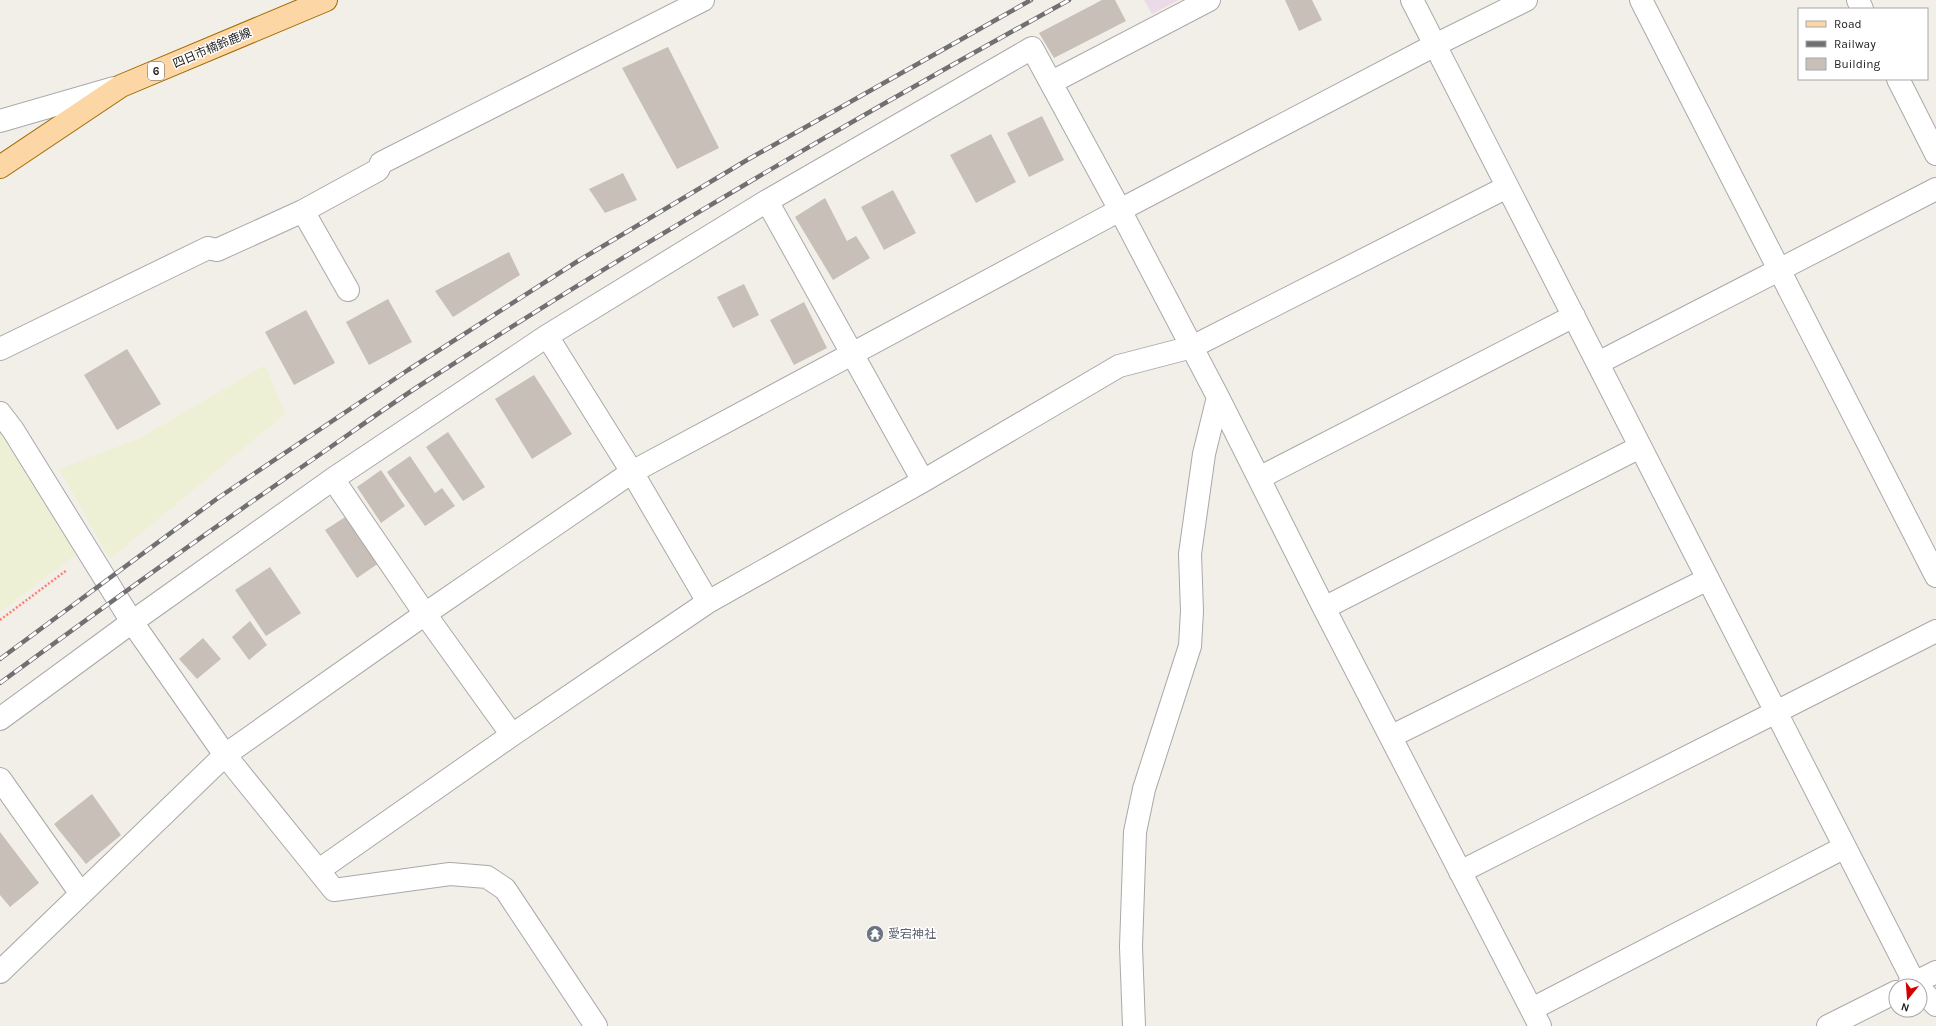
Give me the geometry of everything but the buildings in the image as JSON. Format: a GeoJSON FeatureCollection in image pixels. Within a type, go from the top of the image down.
{"type":"FeatureCollection","features":[{"type":"Feature","properties":{"kind":"main road","name":"四日市楠鈴鹿線"},"geometry":{"type":"LineString","coordinates":[[0,167],[121,86],[326,0]]}},
{"type":"Feature","properties":{"kind":"street"},"geometry":{"type":"LineString","coordinates":[[0,349],[208,248],[217,250],[303,211],[378,170],[381,163],[703,0]]}},
{"type":"Feature","properties":{"kind":"street"},"geometry":{"type":"LineString","coordinates":[[1052,82],[1209,0]]}},
{"type":"Feature","properties":{"kind":"street"},"geometry":{"type":"LineString","coordinates":[[1412,0],[1640,447],[1777,711],[1845,847],[1907,978]]}},
{"type":"Feature","properties":{"kind":"street"},"geometry":{"type":"LineString","coordinates":[[0,972],[225,755],[425,614],[632,472],[851,353],[1120,210],[1435,45],[1526,0]]}},
{"type":"Feature","properties":{"kind":"street"},"geometry":{"type":"LineString","coordinates":[[1641,0],[1936,576]]}},
{"type":"Feature","properties":{"kind":"street"},"geometry":{"type":"LineString","coordinates":[[0,719],[132,622],[333,479],[547,336],[767,201],[1032,48],[1052,82],[1192,347],[1324,608],[1392,736],[1460,872],[1536,1017],[1845,847]]}},
{"type":"Feature","properties":{"kind":"street"},"geometry":{"type":"LineString","coordinates":[[1899,80],[1936,154]]}},
{"type":"Feature","properties":{"kind":"street"},"geometry":{"type":"LineString","coordinates":[[0,121],[121,86]]}},
{"type":"Feature","properties":{"kind":"street"},"geometry":{"type":"LineString","coordinates":[[318,870],[512,735],[708,602],[923,481],[1119,366],[1192,347],[1507,187]]}},
{"type":"Feature","properties":{"kind":"street"},"geometry":{"type":"LineString","coordinates":[[1598,363],[1936,189]]}},
{"type":"Feature","properties":{"kind":"street"},"geometry":{"type":"LineString","coordinates":[[767,201],[923,481]]}},
{"type":"Feature","properties":{"kind":"street"},"geometry":{"type":"LineString","coordinates":[[303,211],[348,290]]}},
{"type":"Feature","properties":{"kind":"street"},"geometry":{"type":"LineString","coordinates":[[1258,478],[1574,316]]}},
{"type":"Feature","properties":{"kind":"street"},"geometry":{"type":"LineString","coordinates":[[547,336],[632,472],[708,602]]}},
{"type":"Feature","properties":{"kind":"street"},"geometry":{"type":"LineString","coordinates":[[1134,1026],[1131,947],[1135,832],[1144,789],[1190,646],[1192,611],[1190,554],[1204,454],[1218,397]]}},
{"type":"Feature","properties":{"kind":"street"},"geometry":{"type":"LineString","coordinates":[[0,413],[13,430],[132,622],[225,755],[334,890],[450,874],[487,877],[505,889],[596,1026]]}},
{"type":"Feature","properties":{"kind":"street"},"geometry":{"type":"LineString","coordinates":[[1324,608],[1640,447]]}},
{"type":"Feature","properties":{"kind":"street"},"geometry":{"type":"LineString","coordinates":[[333,479],[425,614],[512,735]]}},
{"type":"Feature","properties":{"kind":"street"},"geometry":{"type":"LineString","coordinates":[[1392,736],[1708,579]]}},
{"type":"Feature","properties":{"kind":"street"},"geometry":{"type":"LineString","coordinates":[[1460,872],[1936,631]]}},
{"type":"Feature","properties":{"kind":"street"},"geometry":{"type":"LineString","coordinates":[[0,779],[81,894]]}},
{"type":"Feature","properties":{"kind":"street"},"geometry":{"type":"LineString","coordinates":[[1926,978],[1936,972]]}},
{"type":"Feature","properties":{"kind":"street"},"geometry":{"type":"LineString","coordinates":[[1828,1026],[1888,998]]}},
{"type":"Feature","properties":{"kind":"path"},"geometry":{"type":"LineString","coordinates":[[0,620],[89,553]]}},
{"type":"Feature","properties":{"kind":"shaded area"},"geometry":{"type":"Polygon","coordinates":[[[1144,0],[1179,0],[1152,14],[1144,0]]]}},
{"type":"Feature","properties":{"kind":"green space"},"geometry":{"type":"Polygon","coordinates":[[[265,365],[285,414],[110,559],[59,469],[140,438],[265,365]]]}},
{"type":"Feature","properties":{"kind":"green space"},"geometry":{"type":"Polygon","coordinates":[[[0,433],[78,553],[0,612],[0,433]]]}},
{"type":"Feature","properties":{"kind":"railway"},"geometry":{"type":"LineString","coordinates":[[0,659],[218,498],[408,370],[578,261],[747,160],[1031,0]]}},
{"type":"Feature","properties":{"kind":"railway"},"geometry":{"type":"LineString","coordinates":[[0,683],[160,567],[372,418],[501,333],[742,186],[1069,0]]}},
{"type":"Feature","properties":{"kind":"place","name":"愛宕神社"},"geometry":{"type":"Point","coordinates":[875,934]}}]}
